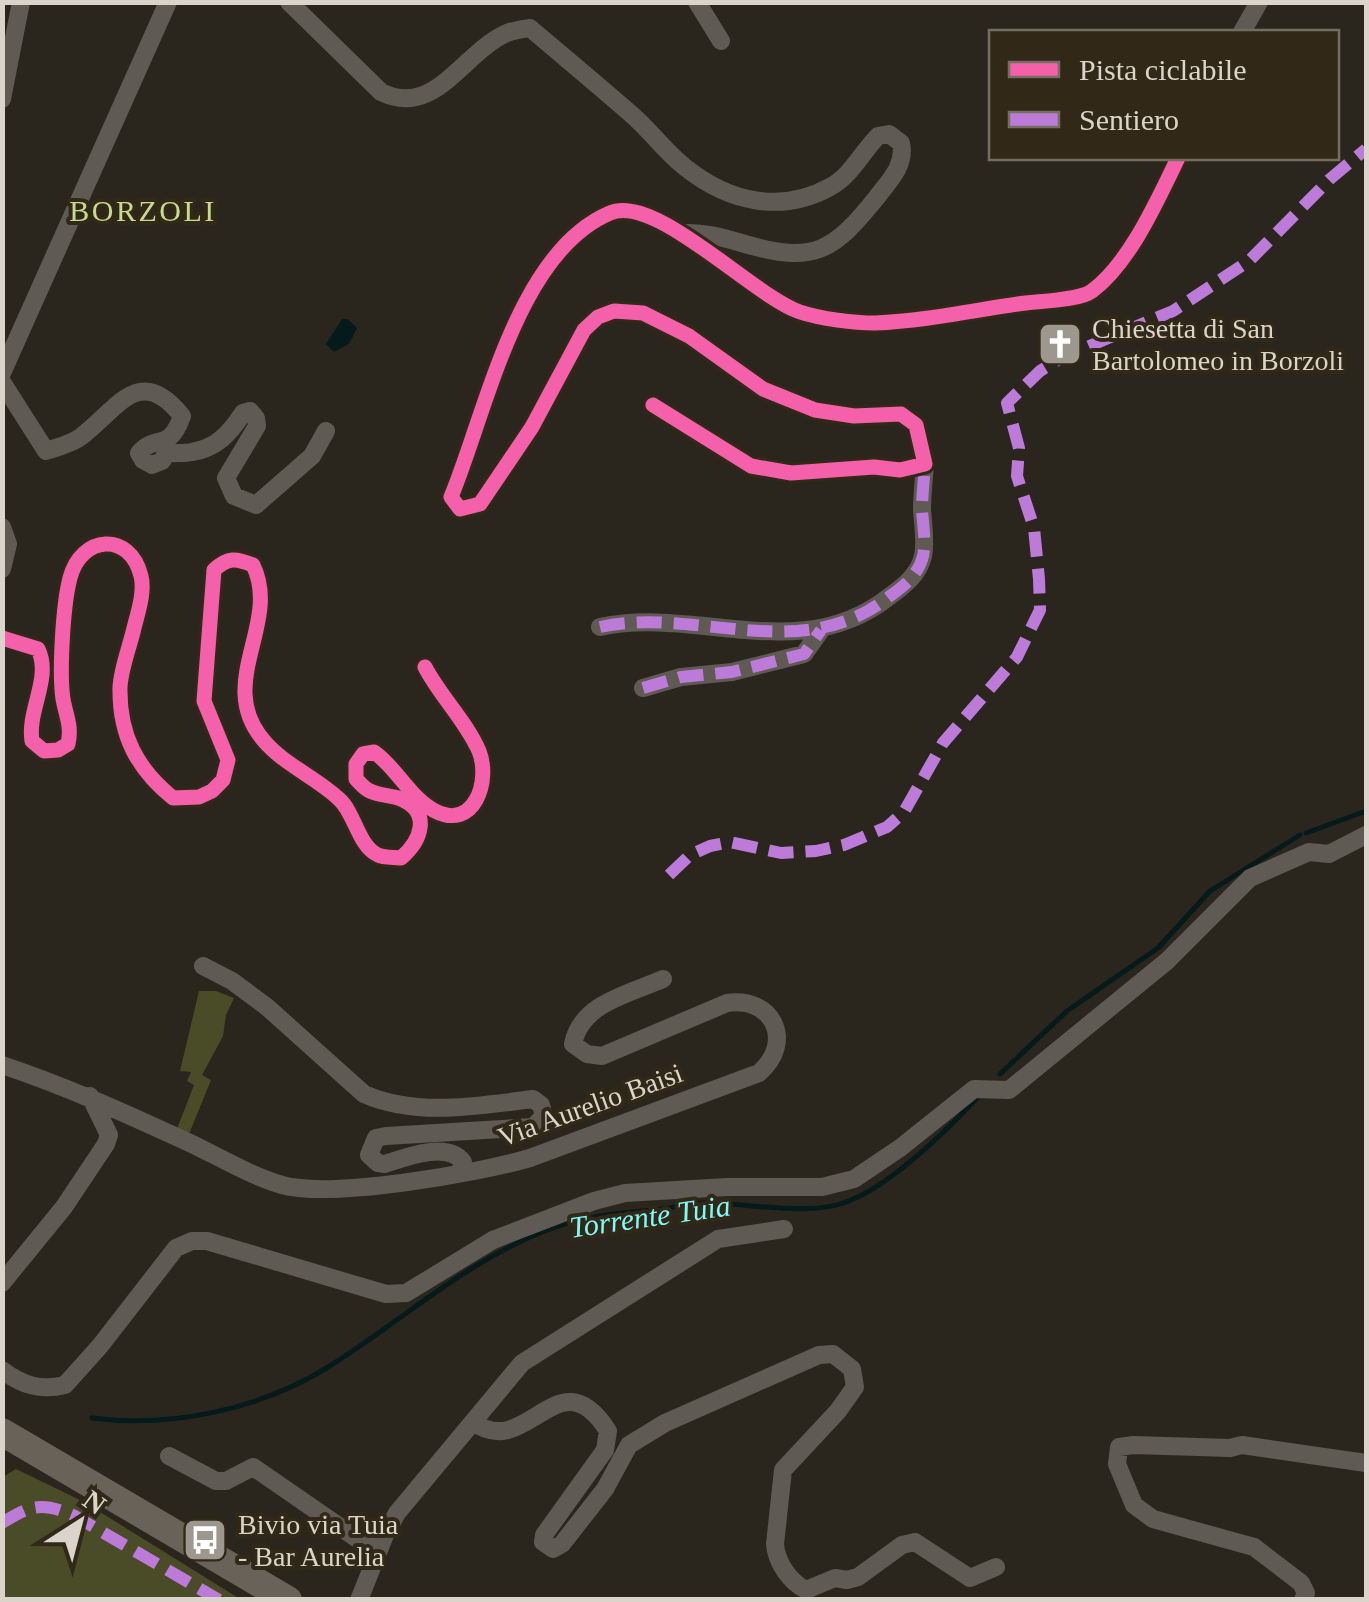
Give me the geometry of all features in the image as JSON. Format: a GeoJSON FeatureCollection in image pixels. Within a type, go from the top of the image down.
{"type":"FeatureCollection","features":[{"type":"Feature","properties":{"kind":"main road"},"geometry":{"type":"LineString","coordinates":[[2,1432],[288,1600]]}},
{"type":"Feature","properties":{"kind":"street"},"geometry":{"type":"LineString","coordinates":[[2,99],[21,2]]}},
{"type":"Feature","properties":{"kind":"street"},"geometry":{"type":"LineString","coordinates":[[2,373],[168,2]]}},
{"type":"Feature","properties":{"kind":"street"},"geometry":{"type":"LineString","coordinates":[[289,2],[381,92],[400,102],[424,96],[508,32],[530,28],[631,114],[686,169],[734,195],[762,202],[789,203],[833,186],[861,160],[878,136],[889,134],[901,143],[901,162],[864,213],[836,242],[807,255],[767,250],[700,232],[684,233]]}},
{"type":"Feature","properties":{"kind":"street"},"geometry":{"type":"LineString","coordinates":[[698,2],[721,42]]}},
{"type":"Feature","properties":{"kind":"street"},"geometry":{"type":"LineString","coordinates":[[1243,30],[1259,2]]}},
{"type":"Feature","properties":{"kind":"street"},"geometry":{"type":"LineString","coordinates":[[600,627],[630,621],[740,632],[821,630],[881,604],[911,580],[923,556],[925,464],[916,425],[901,414],[854,416],[816,410],[762,390],[689,336],[644,313],[614,311],[598,317],[584,330],[532,427],[480,504],[460,509],[451,498],[473,445],[506,342],[557,254],[580,232],[611,212],[629,209],[684,233],[764,293],[800,312],[870,323],[937,318],[1090,294],[1114,269],[1154,208],[1177,160]]}},
{"type":"Feature","properties":{"kind":"street"},"geometry":{"type":"LineString","coordinates":[[2,382],[46,452],[78,440],[120,398],[145,390],[169,399],[182,416],[176,434],[162,443],[144,446],[139,453],[152,465],[162,461],[166,454],[192,452],[218,442],[250,411],[257,426],[226,478],[234,496],[256,504],[312,456],[326,432]]}},
{"type":"Feature","properties":{"kind":"street"},"geometry":{"type":"LineString","coordinates":[[653,405],[752,466],[792,473],[874,467],[900,470],[925,464]]}},
{"type":"Feature","properties":{"kind":"street"},"geometry":{"type":"LineString","coordinates":[[2,527],[8,544],[2,569]]}},
{"type":"Feature","properties":{"kind":"street"},"geometry":{"type":"LineString","coordinates":[[2,638],[38,649],[44,670],[34,710],[32,741],[44,752],[58,750],[68,744],[71,730],[62,698],[62,665],[68,582],[73,566],[93,545],[108,543],[125,549],[137,561],[143,581],[120,684],[123,722],[147,778],[174,798],[199,797],[212,792],[222,780],[228,760],[204,701],[214,570],[236,558],[253,565],[260,578],[261,600],[243,696],[248,718],[266,744],[342,801],[365,843],[378,855],[401,858],[421,835],[422,821],[415,806],[370,791],[356,779],[356,764],[363,754],[374,752],[391,764],[422,802],[436,812],[456,816],[465,812],[482,790],[483,764],[477,746],[425,667]]}},
{"type":"Feature","properties":{"kind":"street"},"geometry":{"type":"LineString","coordinates":[[643,688],[681,676],[732,672],[804,654],[821,630]]}},
{"type":"Feature","properties":{"kind":"street"},"geometry":{"type":"LineString","coordinates":[[2,1370],[38,1388],[65,1385],[176,1248],[192,1240],[206,1240],[386,1294],[406,1293],[493,1240],[594,1200],[625,1192],[726,1186],[822,1187],[854,1179],[974,1089],[1009,1090],[1167,961],[1250,878],[1308,852],[1330,854],[1366,835]]}},
{"type":"Feature","properties":{"kind":"street"},"geometry":{"type":"LineString","coordinates":[[203,966],[232,981],[267,1007],[364,1094],[424,1110],[532,1099],[541,1105],[544,1116],[533,1127],[386,1136],[376,1138],[370,1149],[369,1155],[378,1164],[440,1151],[455,1152],[464,1162],[460,1173]]}},
{"type":"Feature","properties":{"kind":"street","name":"Via Aurelio Baisi"},"geometry":{"type":"LineString","coordinates":[[2,1065],[90,1096],[282,1185],[318,1190],[494,1169],[767,1067],[778,1048],[777,1033],[760,1007],[746,1000],[727,1004],[602,1056],[587,1054],[572,1044],[576,1030],[590,1011],[663,980]]}},
{"type":"Feature","properties":{"kind":"street"},"geometry":{"type":"LineString","coordinates":[[2,1284],[64,1206],[106,1144],[109,1135],[90,1096]]}},
{"type":"Feature","properties":{"kind":"street"},"geometry":{"type":"LineString","coordinates":[[358,1600],[397,1513],[522,1364],[718,1239],[784,1229]]}},
{"type":"Feature","properties":{"kind":"street"},"geometry":{"type":"LineString","coordinates":[[473,1422],[492,1433],[510,1430],[560,1404],[575,1401],[585,1404],[608,1431],[604,1450],[544,1535],[543,1542],[553,1549],[562,1544],[605,1490],[629,1445],[665,1423],[819,1354],[833,1354],[852,1370],[855,1387],[784,1470],[775,1544],[776,1556],[788,1573],[806,1590],[835,1578],[858,1576],[902,1545],[915,1542],[970,1578],[996,1567]]}},
{"type":"Feature","properties":{"kind":"street"},"geometry":{"type":"LineString","coordinates":[[1304,1600],[1306,1593],[1301,1583],[1254,1546],[1153,1519],[1134,1506],[1117,1464],[1120,1447],[1242,1445],[1366,1463]]}},
{"type":"Feature","properties":{"kind":"street"},"geometry":{"type":"LineString","coordinates":[[169,1456],[216,1481],[226,1481],[253,1467],[358,1540],[370,1544],[385,1534]]}},
{"type":"Feature","properties":{"kind":"green space"},"geometry":{"type":"Polygon","coordinates":[[[199,991],[216,991],[234,998],[223,1036],[202,1075],[211,1080],[187,1139],[175,1134],[194,1085],[187,1081],[191,1072],[180,1071],[199,991]]]}},
{"type":"Feature","properties":{"kind":"green space"},"geometry":{"type":"Polygon","coordinates":[[[16,1469],[84,1502],[240,1599],[3,1599],[3,1477],[16,1469]]]}},
{"type":"Feature","properties":{"kind":"water"},"geometry":{"type":"Polygon","coordinates":[[[342,319],[348,319],[357,328],[349,344],[334,352],[326,344],[342,319]]]}},
{"type":"Feature","properties":{"kind":"waterway","name":"Torrente Tuia"},"geometry":{"type":"LineString","coordinates":[[1306,833],[1366,811]]}},
{"type":"Feature","properties":{"kind":"waterway","name":"Torrente Tuia"},"geometry":{"type":"LineString","coordinates":[[1000,1074],[1067,1011],[1158,948],[1210,891],[1300,835]]}},
{"type":"Feature","properties":{"kind":"waterway","name":"Torrente Tuia"},"geometry":{"type":"LineString","coordinates":[[92,1418],[182,1418],[271,1395],[325,1369],[490,1258],[563,1225],[700,1203],[794,1209],[843,1203],[898,1172],[979,1096]]}},
{"type":"Feature","properties":{"kind":"marked path"},"geometry":{"type":"LineString","coordinates":[[669,875],[690,855],[710,846],[730,842],[781,853],[816,851],[844,845],[887,827],[904,812],[943,743],[1017,657],[1040,610],[1034,528],[1017,476],[1019,448],[1007,403],[1040,371],[1063,357],[1173,311],[1249,261],[1330,179],[1366,149]]}},
{"type":"Feature","properties":{"kind":"marked path"},"geometry":{"type":"LineString","coordinates":[[600,627],[674,623],[785,631],[821,628],[856,617],[901,588],[921,562],[925,464]]}},
{"type":"Feature","properties":{"kind":"marked path"},"geometry":{"type":"LineString","coordinates":[[643,688],[804,654],[821,630]]}},
{"type":"Feature","properties":{"kind":"marked path"},"geometry":{"type":"LineString","coordinates":[[2,1523],[36,1507],[62,1511],[219,1600]]}},
{"type":"Feature","properties":{"kind":"cycle path"},"geometry":{"type":"LineString","coordinates":[[653,405],[751,466],[791,473],[874,467],[900,470],[925,464],[916,425],[901,414],[854,416],[815,410],[763,389],[689,336],[643,313],[614,311],[598,317],[584,330],[532,427],[480,504],[460,509],[451,497],[492,381],[528,298],[551,262],[578,233],[610,213],[629,211],[678,231],[800,312],[857,322],[911,320],[1068,299],[1092,291],[1131,247],[1177,160]]}},
{"type":"Feature","properties":{"kind":"cycle path"},"geometry":{"type":"LineString","coordinates":[[2,638],[38,649],[42,671],[32,741],[44,751],[58,750],[68,744],[69,738],[61,673],[70,578],[84,553],[94,547],[105,544],[127,551],[141,576],[142,589],[121,680],[127,736],[140,763],[160,787],[173,798],[199,797],[223,780],[228,760],[204,701],[214,570],[232,560],[253,565],[260,587],[260,609],[246,676],[245,698],[251,720],[273,750],[339,799],[371,851],[401,858],[418,835],[420,819],[411,805],[372,792],[356,779],[356,764],[363,754],[374,752],[426,805],[449,815],[469,809],[483,776],[479,751],[425,667]]}},
{"type":"Feature","properties":{"kind":"place","name":"Chiesetta di San Bartolomeo in Borzoli"},"geometry":{"type":"Point","coordinates":[1060,344]}},
{"type":"Feature","properties":{"kind":"place","name":"Bivio via Tuia - Bar Aurelia"},"geometry":{"type":"Point","coordinates":[205,1540]}},
{"type":"Feature","properties":{"kind":"district","name":"BORZOLI"},"geometry":{"type":"Point","coordinates":[143,210]}}]}
